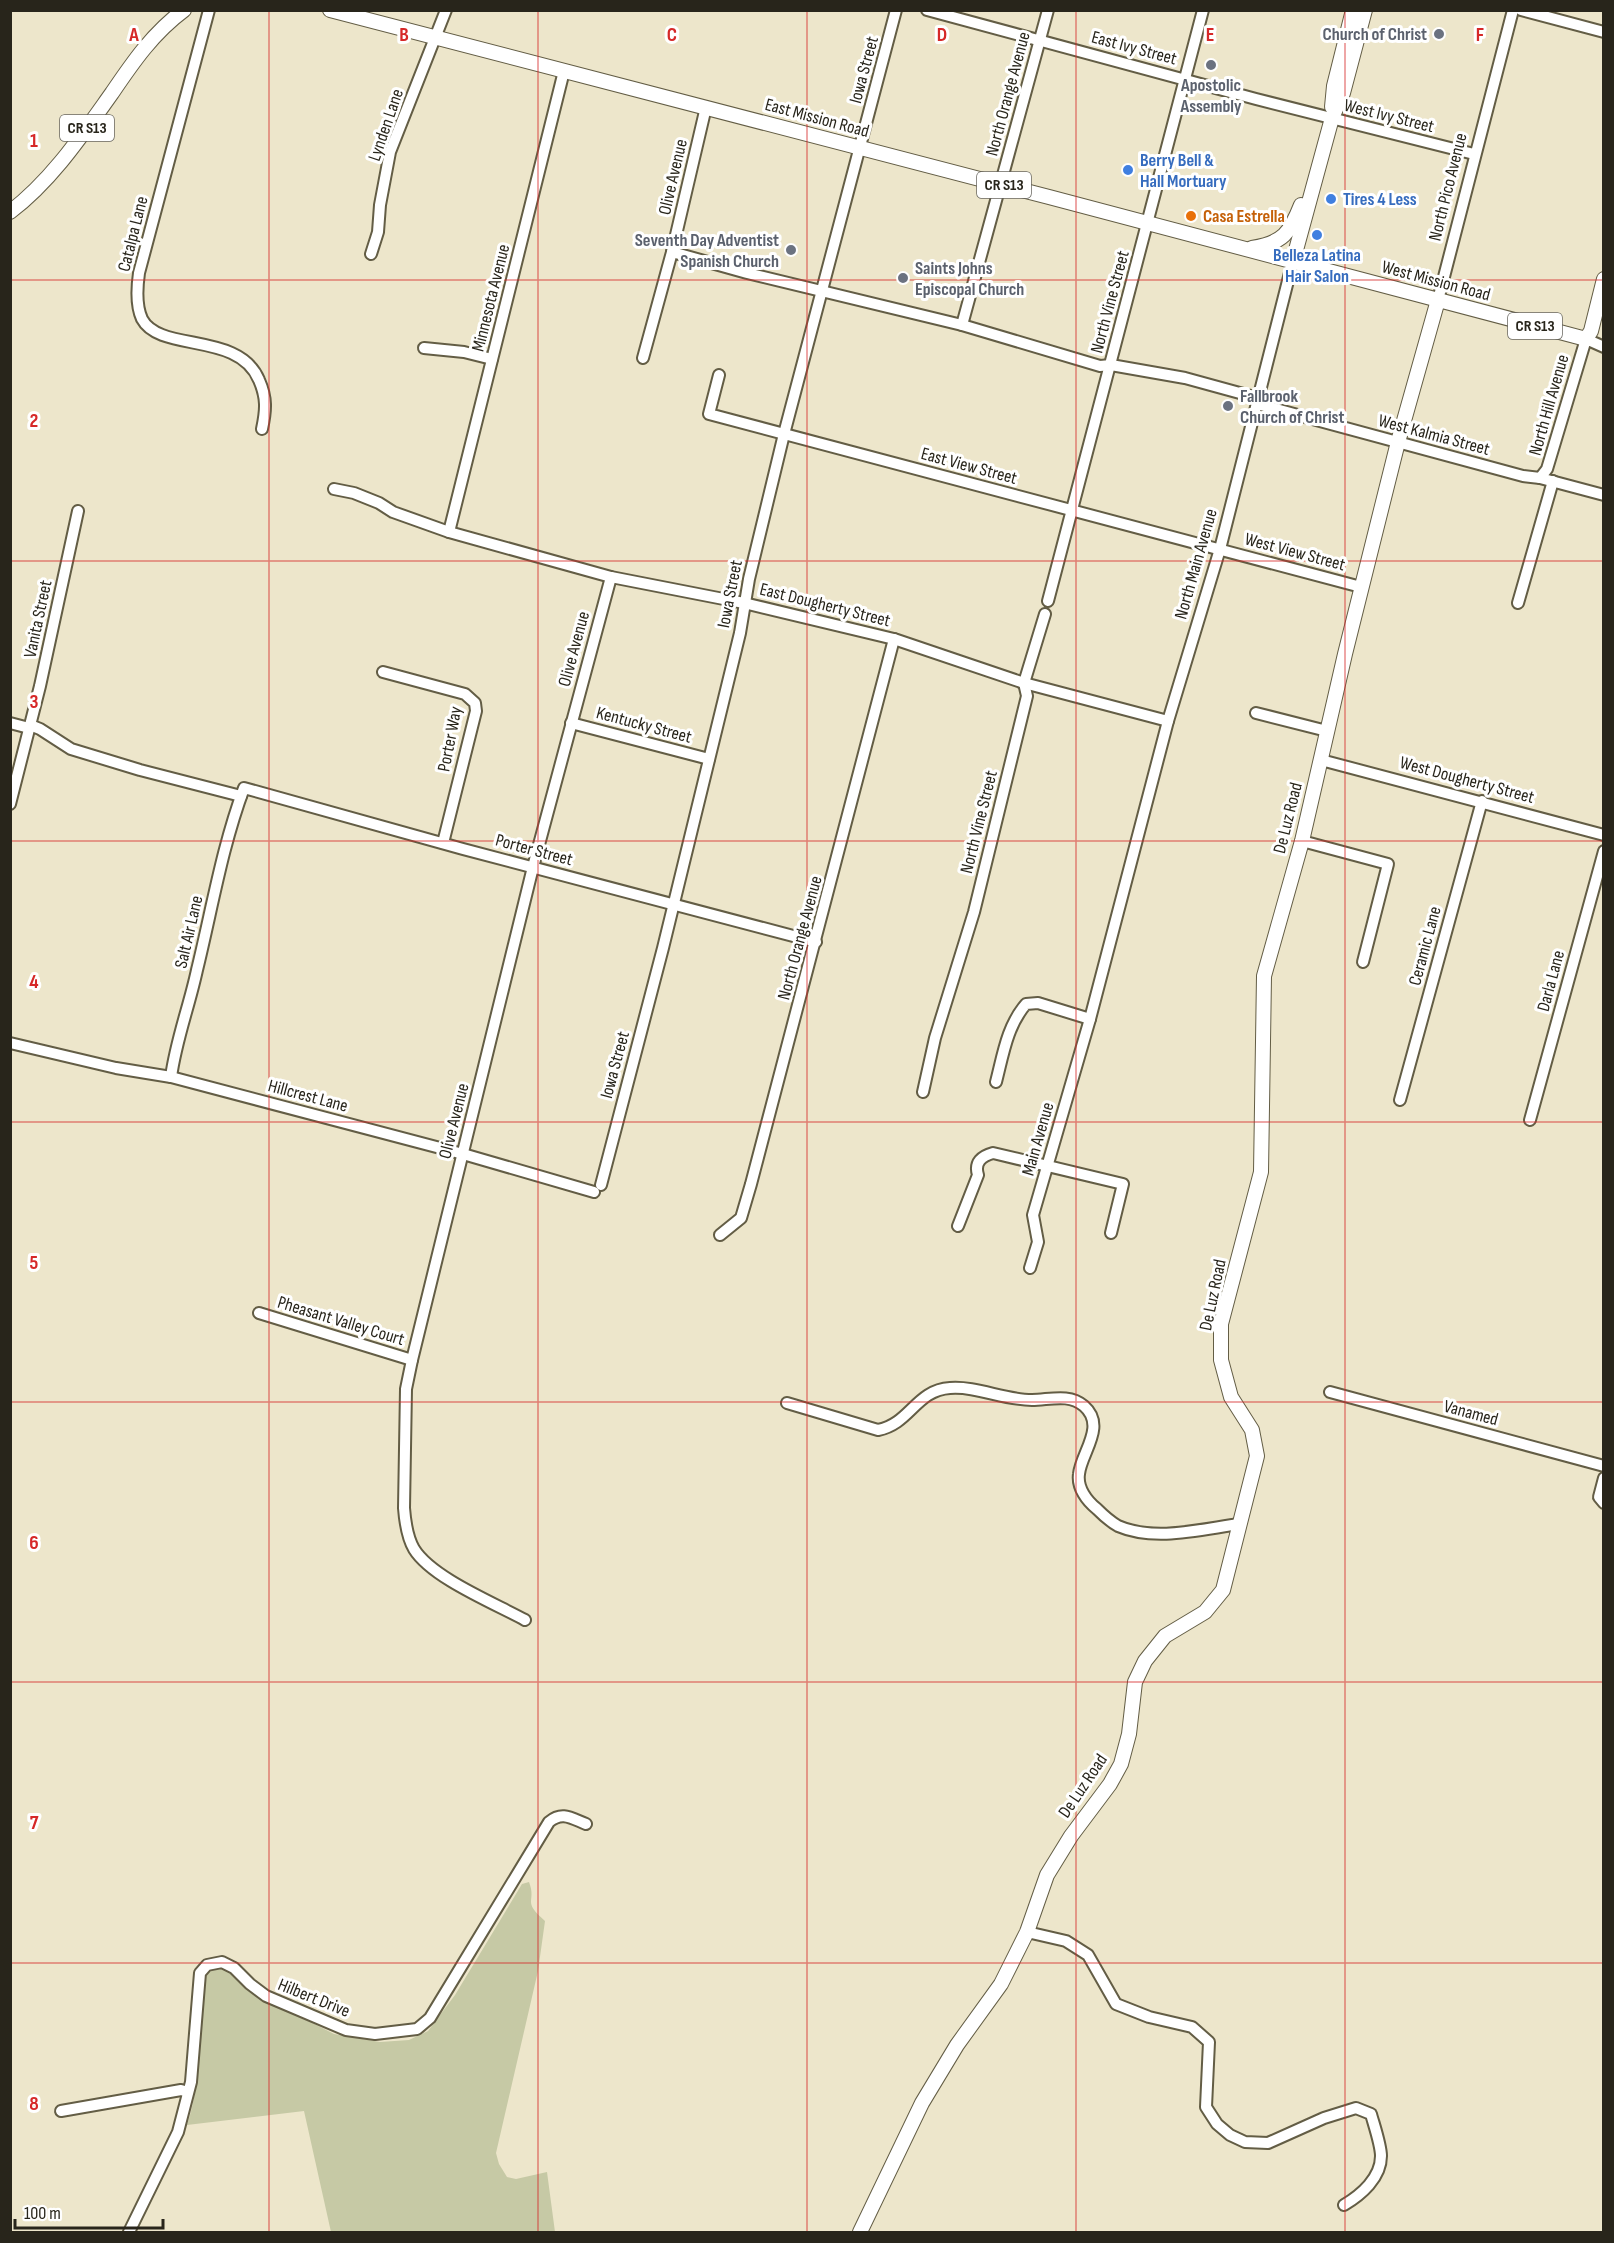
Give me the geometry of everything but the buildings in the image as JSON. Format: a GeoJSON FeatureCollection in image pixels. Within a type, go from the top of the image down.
{"type":"FeatureCollection","features":[{"type":"Feature","properties":{"kind":"main road","name":"CR S13"},"geometry":{"type":"LineString","coordinates":[[10,212],[53,172],[89,126],[140,53],[168,22],[184,10]]}},
{"type":"Feature","properties":{"kind":"main road","name":"East Mission Road"},"geometry":{"type":"LineString","coordinates":[[330,10],[1293,261]]}},
{"type":"Feature","properties":{"kind":"main road","name":"North Main Avenue"},"geometry":{"type":"LineString","coordinates":[[1332,118],[1334,86],[1353,10]]}},
{"type":"Feature","properties":{"kind":"main road","name":"North Main Avenue"},"geometry":{"type":"LineString","coordinates":[[1293,261],[1332,118],[1343,93],[1365,10]]}},
{"type":"Feature","properties":{"kind":"main road"},"geometry":{"type":"LineString","coordinates":[[1246,249],[1269,245],[1279,240],[1293,225],[1302,201],[1311,195]]}},
{"type":"Feature","properties":{"kind":"main road","name":"West Mission Road"},"geometry":{"type":"LineString","coordinates":[[1293,261],[1586,339]]}},
{"type":"Feature","properties":{"kind":"main road","name":"CR S13"},"geometry":{"type":"LineString","coordinates":[[1586,339],[1591,331],[1604,279]]}},
{"type":"Feature","properties":{"kind":"main road","name":"North Pico Avenue"},"geometry":{"type":"LineString","coordinates":[[1398,442],[1438,300]]}},
{"type":"Feature","properties":{"kind":"main road","name":"De Luz Road"},"geometry":{"type":"LineString","coordinates":[[860,2232],[922,2103],[957,2045],[1001,1984],[1028,1932],[1047,1875],[1071,1836],[1110,1784],[1121,1764],[1129,1734],[1135,1682],[1145,1661],[1165,1636],[1205,1612],[1223,1590],[1257,1456],[1252,1430],[1231,1396],[1221,1360],[1221,1324],[1261,1172],[1264,976],[1302,841],[1361,587],[1398,442]]}},
{"type":"Feature","properties":{"kind":"street","name":"Catalpa Lane"},"geometry":{"type":"LineString","coordinates":[[209,10],[138,273],[137,292],[141,315],[147,325],[168,337],[214,346],[242,357],[256,371],[266,395],[266,411],[262,429]]}},
{"type":"Feature","properties":{"kind":"street","name":"Lynden Lane"},"geometry":{"type":"LineString","coordinates":[[370,254],[378,232],[380,205],[390,152],[446,10]]}},
{"type":"Feature","properties":{"kind":"street","name":"Iowa Street"},"geometry":{"type":"LineString","coordinates":[[598,1189],[674,904],[740,633],[744,603],[784,434],[896,10]]}},
{"type":"Feature","properties":{"kind":"street","name":"East Ivy Street"},"geometry":{"type":"LineString","coordinates":[[927,10],[1332,118]]}},
{"type":"Feature","properties":{"kind":"street","name":"North Orange Avenue"},"geometry":{"type":"LineString","coordinates":[[962,325],[1048,10]]}},
{"type":"Feature","properties":{"kind":"street","name":"North Vine Street"},"geometry":{"type":"LineString","coordinates":[[1048,601],[1203,10]]}},
{"type":"Feature","properties":{"kind":"street","name":"North Pico Avenue"},"geometry":{"type":"LineString","coordinates":[[1438,300],[1513,10]]}},
{"type":"Feature","properties":{"kind":"street"},"geometry":{"type":"LineString","coordinates":[[1521,10],[1604,32]]}},
{"type":"Feature","properties":{"kind":"street","name":"Minnesota Avenue"},"geometry":{"type":"LineString","coordinates":[[449,532],[564,71]]}},
{"type":"Feature","properties":{"kind":"street","name":"Olive Avenue"},"geometry":{"type":"LineString","coordinates":[[644,358],[706,107]]}},
{"type":"Feature","properties":{"kind":"street","name":"West Ivy Street"},"geometry":{"type":"LineString","coordinates":[[1332,118],[1474,154]]}},
{"type":"Feature","properties":{"kind":"street","name":"West Kalmia Street"},"geometry":{"type":"LineString","coordinates":[[672,252],[747,273],[822,289],[962,325],[1100,366],[1110,365],[1185,378],[1398,442],[1604,495]]}},
{"type":"Feature","properties":{"kind":"street","name":"North Main Avenue"},"geometry":{"type":"LineString","coordinates":[[1090,1019],[1168,721],[1220,549],[1293,261]]}},
{"type":"Feature","properties":{"kind":"street","name":"West Mission Road"},"geometry":{"type":"LineString","coordinates":[[1586,339],[1604,347]]}},
{"type":"Feature","properties":{"kind":"street","name":"North Hill Avenue"},"geometry":{"type":"LineString","coordinates":[[1540,478],[1547,469],[1586,339]]}},
{"type":"Feature","properties":{"kind":"street"},"geometry":{"type":"LineString","coordinates":[[424,348],[464,351],[492,359]]}},
{"type":"Feature","properties":{"kind":"street","name":"East View Street"},"geometry":{"type":"LineString","coordinates":[[719,375],[709,414],[1220,549]]}},
{"type":"Feature","properties":{"kind":"street","name":"North Hill Avenue"},"geometry":{"type":"LineString","coordinates":[[1518,603],[1553,482]]}},
{"type":"Feature","properties":{"kind":"street","name":"East Dougherty Street"},"geometry":{"type":"LineString","coordinates":[[334,489],[354,493],[379,503],[393,512],[449,532],[610,577],[744,603],[894,639],[1024,683],[1168,721]]}},
{"type":"Feature","properties":{"kind":"street","name":"Vanita Street"},"geometry":{"type":"LineString","coordinates":[[10,804],[78,511]]}},
{"type":"Feature","properties":{"kind":"street","name":"West View Street"},"geometry":{"type":"LineString","coordinates":[[1220,549],[1361,587]]}},
{"type":"Feature","properties":{"kind":"street","name":"Olive Avenue"},"geometry":{"type":"LineString","coordinates":[[525,1620],[436,1571],[414,1548],[405,1524],[404,1508],[406,1389],[533,867],[610,577]]}},
{"type":"Feature","properties":{"kind":"street","name":"North Vine Street"},"geometry":{"type":"LineString","coordinates":[[923,1092],[935,1038],[974,912],[1027,696],[1024,683],[1045,614]]}},
{"type":"Feature","properties":{"kind":"street","name":"North Orange Avenue"},"geometry":{"type":"LineString","coordinates":[[720,1235],[741,1218],[776,1097],[894,639]]}},
{"type":"Feature","properties":{"kind":"street","name":"Porter Way"},"geometry":{"type":"LineString","coordinates":[[382,672],[465,694],[475,702],[476,711],[443,843]]}},
{"type":"Feature","properties":{"kind":"street"},"geometry":{"type":"LineString","coordinates":[[1256,713],[1327,731]]}},
{"type":"Feature","properties":{"kind":"street","name":"Porter Street"},"geometry":{"type":"LineString","coordinates":[[10,723],[40,729],[70,749],[140,770],[242,792],[443,843],[816,942]]}},
{"type":"Feature","properties":{"kind":"street","name":"Kentucky Street"},"geometry":{"type":"LineString","coordinates":[[571,723],[709,759]]}},
{"type":"Feature","properties":{"kind":"street","name":"West Dougherty Street"},"geometry":{"type":"LineString","coordinates":[[1320,760],[1604,835]]}},
{"type":"Feature","properties":{"kind":"street","name":"Salt Air Lane"},"geometry":{"type":"LineString","coordinates":[[171,1077],[175,1046],[197,973],[230,826],[242,792]]}},
{"type":"Feature","properties":{"kind":"street","name":"Ceramic Lane"},"geometry":{"type":"LineString","coordinates":[[1400,1100],[1482,801]]}},
{"type":"Feature","properties":{"kind":"street"},"geometry":{"type":"LineString","coordinates":[[1302,841],[1388,864],[1363,962]]}},
{"type":"Feature","properties":{"kind":"street","name":"Darla Lane"},"geometry":{"type":"LineString","coordinates":[[1530,1120],[1604,851]]}},
{"type":"Feature","properties":{"kind":"street"},"geometry":{"type":"LineString","coordinates":[[996,1082],[1007,1036],[1015,1017],[1026,1004],[1038,1003],[1090,1019]]}},
{"type":"Feature","properties":{"kind":"street","name":"Main Avenue"},"geometry":{"type":"LineString","coordinates":[[1030,1268],[1038,1242],[1033,1215],[1090,1019]]}},
{"type":"Feature","properties":{"kind":"street","name":"Hillcrest Lane"},"geometry":{"type":"LineString","coordinates":[[10,1043],[117,1068],[171,1077],[598,1189]]}},
{"type":"Feature","properties":{"kind":"street"},"geometry":{"type":"LineString","coordinates":[[958,1226],[978,1174],[976,1169],[978,1162],[984,1156],[993,1153],[1123,1184],[1111,1233]]}},
{"type":"Feature","properties":{"kind":"street","name":"Pheasant Valley Court"},"geometry":{"type":"LineString","coordinates":[[259,1313],[412,1360]]}},
{"type":"Feature","properties":{"kind":"street"},"geometry":{"type":"LineString","coordinates":[[787,1403],[878,1430],[890,1428],[932,1391],[951,1388],[1031,1400],[1058,1397],[1072,1400],[1085,1407],[1093,1420],[1093,1434],[1079,1474],[1081,1490],[1089,1503],[1116,1525],[1134,1531],[1172,1533],[1240,1524]]}},
{"type":"Feature","properties":{"kind":"street","name":"Vanamed"},"geometry":{"type":"LineString","coordinates":[[1330,1392],[1604,1466]]}},
{"type":"Feature","properties":{"kind":"street"},"geometry":{"type":"LineString","coordinates":[[1604,1478],[1599,1497],[1604,1503]]}},
{"type":"Feature","properties":{"kind":"street","name":"Hilbert Drive"},"geometry":{"type":"LineString","coordinates":[[129,2232],[178,2132],[188,2092],[200,1973],[207,1965],[222,1962],[234,1968],[266,1996],[346,2030],[375,2034],[417,2029],[430,2018],[549,1822],[556,1816],[565,1815],[585,1824]]}},
{"type":"Feature","properties":{"kind":"street"},"geometry":{"type":"LineString","coordinates":[[1028,1932],[1066,1941],[1088,1955],[1116,2004],[1149,2017],[1192,2027],[1209,2042],[1206,2107],[1217,2124],[1230,2135],[1245,2142],[1268,2143],[1324,2118],[1356,2108],[1371,2114],[1381,2156],[1378,2168],[1364,2191],[1344,2205]]}},
{"type":"Feature","properties":{"kind":"street"},"geometry":{"type":"LineString","coordinates":[[61,2111],[181,2090],[188,2092]]}},
{"type":"Feature","properties":{"kind":"green space"},"geometry":{"type":"Polygon","coordinates":[[[529,1882],[532,1905],[545,1921],[538,1971],[496,2153],[499,2164],[507,2177],[516,2179],[547,2172],[555,2232],[331,2232],[304,2111],[187,2125],[198,2071],[204,1979],[209,1969],[221,1967],[256,1994],[334,2034],[380,2042],[409,2040],[428,2031],[455,1995],[522,1884],[529,1882]]]}},
{"type":"Feature","properties":{"kind":"place","name":"Church of Christ"},"geometry":{"type":"Point","coordinates":[1439,34]}},
{"type":"Feature","properties":{"kind":"place","name":"Apostolic Assembly"},"geometry":{"type":"Point","coordinates":[1211,65]}},
{"type":"Feature","properties":{"kind":"place","name":"Berry Bell & Hall Mortuary"},"geometry":{"type":"Point","coordinates":[1128,170]}},
{"type":"Feature","properties":{"kind":"place","name":"Tires 4 Less"},"geometry":{"type":"Point","coordinates":[1331,199]}},
{"type":"Feature","properties":{"kind":"place","name":"Casa Estrella"},"geometry":{"type":"Point","coordinates":[1191,216]}},
{"type":"Feature","properties":{"kind":"place","name":"Belleza Latina Hair Salon"},"geometry":{"type":"Point","coordinates":[1317,235]}},
{"type":"Feature","properties":{"kind":"place","name":"Seventh Day Adventist Spanish Church"},"geometry":{"type":"Point","coordinates":[791,250]}},
{"type":"Feature","properties":{"kind":"place","name":"Saints Johns Episcopal Church"},"geometry":{"type":"Point","coordinates":[903,278]}},
{"type":"Feature","properties":{"kind":"place","name":"Fallbrook Church of Christ"},"geometry":{"type":"Point","coordinates":[1228,406]}}]}
